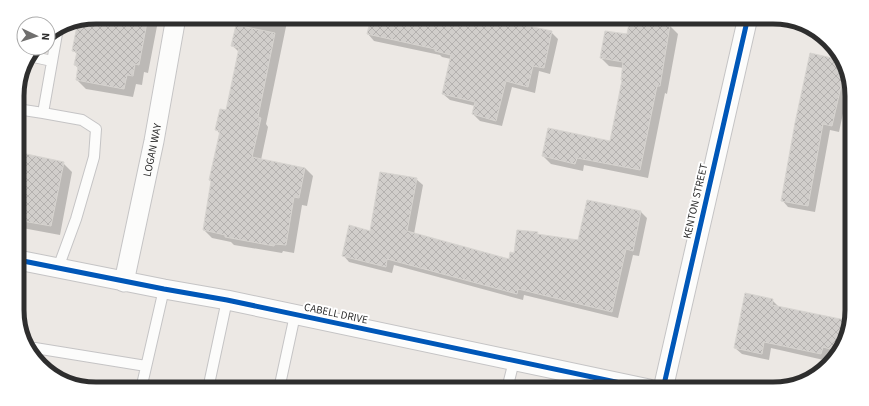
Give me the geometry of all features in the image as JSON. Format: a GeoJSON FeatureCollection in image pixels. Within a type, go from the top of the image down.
{"type":"FeatureCollection","features":[{"type":"Feature","properties":{"kind":"street","name":"LOGAN WAY"},"geometry":{"type":"LineString","coordinates":[[124,282],[154,141],[175,24]]}},
{"type":"Feature","properties":{"kind":"street","name":"KENTON STREET"},"geometry":{"type":"LineString","coordinates":[[665,382],[746,24]]}},
{"type":"Feature","properties":{"kind":"street","name":"CABELL DRIVE"},"geometry":{"type":"LineString","coordinates":[[24,261],[124,282],[226,300],[615,382]]}},
{"type":"Feature","properties":{"kind":"lane"},"geometry":{"type":"LineString","coordinates":[[43,113],[57,36]]}},
{"type":"Feature","properties":{"kind":"lane"},"geometry":{"type":"LineString","coordinates":[[35,57],[52,61]]}},
{"type":"Feature","properties":{"kind":"lane"},"geometry":{"type":"LineString","coordinates":[[24,110],[82,120],[96,129],[94,157],[76,219],[58,268]]}},
{"type":"Feature","properties":{"kind":"lane"},"geometry":{"type":"LineString","coordinates":[[142,382],[164,289]]}},
{"type":"Feature","properties":{"kind":"lane"},"geometry":{"type":"LineString","coordinates":[[209,382],[226,300]]}},
{"type":"Feature","properties":{"kind":"lane"},"geometry":{"type":"LineString","coordinates":[[280,382],[294,315]]}},
{"type":"Feature","properties":{"kind":"lane"},"geometry":{"type":"LineString","coordinates":[[35,348],[146,366]]}},
{"type":"Feature","properties":{"kind":"lane"},"geometry":{"type":"LineString","coordinates":[[509,382],[514,361]]}},
{"type":"Feature","properties":{"kind":"building"},"geometry":{"type":"Polygon","coordinates":[[[91,24],[147,24],[139,65],[135,64],[133,76],[127,75],[124,89],[76,80],[78,66],[74,65],[77,52],[72,51],[77,27],[91,24]]]}},
{"type":"Feature","properties":{"kind":"building"},"geometry":{"type":"Polygon","coordinates":[[[369,24],[519,24],[552,31],[544,68],[533,66],[528,87],[506,81],[496,121],[472,114],[475,102],[442,94],[451,55],[435,51],[435,49],[367,34],[369,24]]]}},
{"type":"Feature","properties":{"kind":"building"},"geometry":{"type":"Polygon","coordinates":[[[629,24],[670,25],[660,86],[657,86],[640,170],[577,158],[575,164],[542,156],[548,128],[610,141],[622,80],[623,62],[600,58],[605,31],[627,34],[629,24]]]}},
{"type":"Feature","properties":{"kind":"building"},"geometry":{"type":"Polygon","coordinates":[[[236,25],[275,33],[258,117],[261,118],[252,157],[305,168],[299,198],[294,197],[286,245],[275,244],[274,246],[225,237],[225,235],[203,230],[211,181],[209,180],[220,131],[215,130],[220,109],[226,110],[239,48],[231,46],[236,25]]]}},
{"type":"Feature","properties":{"kind":"building"},"geometry":{"type":"Polygon","coordinates":[[[810,53],[834,58],[840,68],[843,78],[832,126],[823,124],[808,206],[781,201],[795,123],[810,53]]]}},
{"type":"Feature","properties":{"kind":"building"},"geometry":{"type":"Polygon","coordinates":[[[24,153],[64,162],[51,226],[24,221],[24,153]]]}},
{"type":"Feature","properties":{"kind":"building"},"geometry":{"type":"Polygon","coordinates":[[[380,172],[417,178],[407,231],[509,259],[510,252],[514,253],[517,230],[538,232],[537,234],[578,240],[587,200],[641,211],[633,251],[626,249],[612,312],[518,289],[517,294],[387,259],[386,267],[342,256],[349,225],[370,231],[380,172]]]}},
{"type":"Feature","properties":{"kind":"building"},"geometry":{"type":"Polygon","coordinates":[[[745,293],[773,299],[772,305],[844,320],[840,338],[833,350],[823,347],[821,354],[764,342],[762,354],[734,348],[745,293]]]}},
{"type":"Feature","properties":{"kind":"cycle path"},"geometry":{"type":"LineString","coordinates":[[665,382],[746,24]]}},
{"type":"Feature","properties":{"kind":"cycle path"},"geometry":{"type":"LineString","coordinates":[[24,261],[227,300],[616,382]]}}]}
